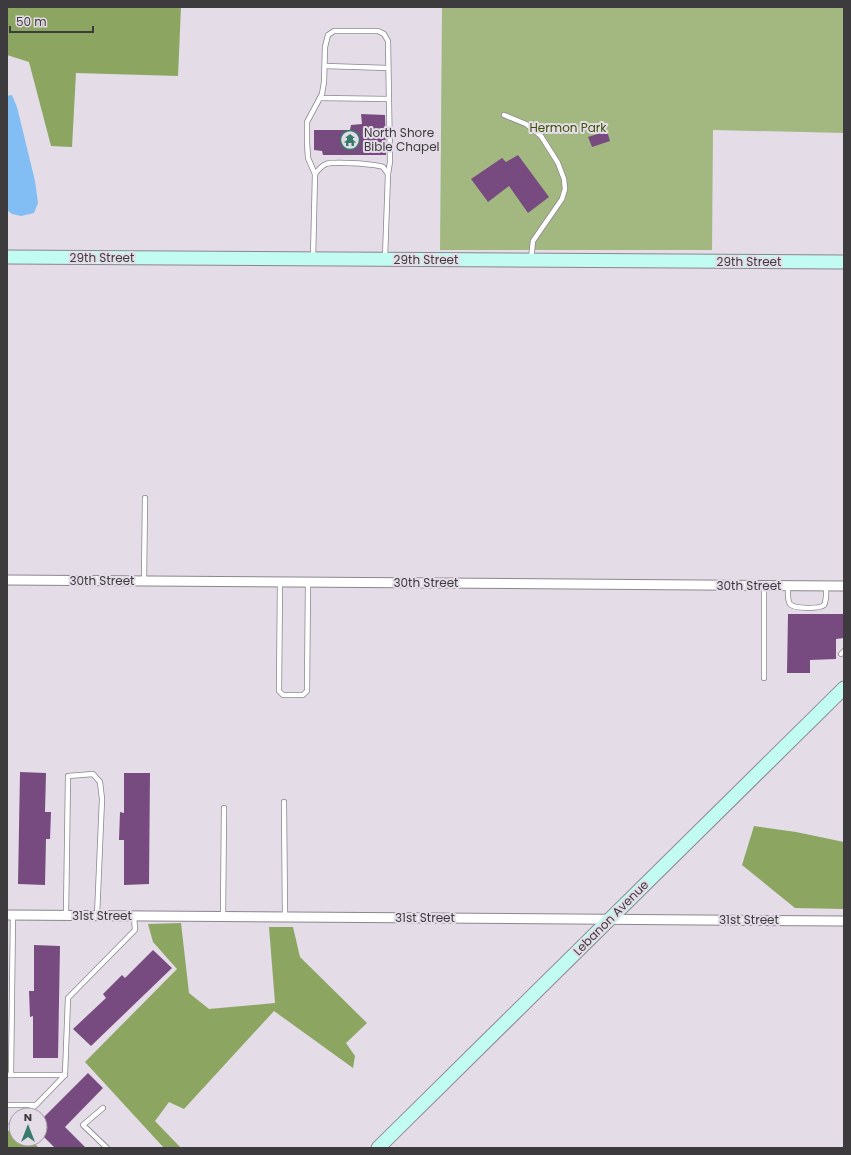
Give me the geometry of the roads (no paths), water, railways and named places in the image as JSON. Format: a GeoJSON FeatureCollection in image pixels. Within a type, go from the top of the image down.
{"type":"FeatureCollection","features":[{"type":"Feature","properties":{"kind":"street","name":"29th Street"},"geometry":{"type":"LineString","coordinates":[[7,257],[844,262]]}},
{"type":"Feature","properties":{"kind":"street","name":"30th Street"},"geometry":{"type":"LineString","coordinates":[[7,580],[844,586]]}},
{"type":"Feature","properties":{"kind":"street","name":"Lebanon Avenue"},"geometry":{"type":"LineString","coordinates":[[378,1148],[844,688]]}},
{"type":"Feature","properties":{"kind":"street","name":"31st Street"},"geometry":{"type":"LineString","coordinates":[[10,915],[844,921]]}},
{"type":"Feature","properties":{"kind":"lane"},"geometry":{"type":"LineString","coordinates":[[313,259],[314,174],[308,158],[307,122],[320,98],[324,82],[325,47],[328,35],[334,31],[378,31],[384,34],[388,41],[390,162],[388,174],[385,259]]}},
{"type":"Feature","properties":{"kind":"lane"},"geometry":{"type":"LineString","coordinates":[[325,66],[388,68]]}},
{"type":"Feature","properties":{"kind":"lane"},"geometry":{"type":"LineString","coordinates":[[320,98],[389,99]]}},
{"type":"Feature","properties":{"kind":"lane"},"geometry":{"type":"LineString","coordinates":[[504,115],[526,124],[541,136],[558,163],[564,179],[565,189],[562,199],[533,241],[530,260]]}},
{"type":"Feature","properties":{"kind":"lane"},"geometry":{"type":"LineString","coordinates":[[314,174],[327,163],[375,164],[383,167],[388,174]]}},
{"type":"Feature","properties":{"kind":"lane"},"geometry":{"type":"LineString","coordinates":[[144,581],[145,498]]}},
{"type":"Feature","properties":{"kind":"lane"},"geometry":{"type":"LineString","coordinates":[[280,582],[279,691],[283,695],[303,695],[307,691],[308,582]]}},
{"type":"Feature","properties":{"kind":"lane"},"geometry":{"type":"LineString","coordinates":[[764,586],[764,678]]}},
{"type":"Feature","properties":{"kind":"lane"},"geometry":{"type":"LineString","coordinates":[[788,586],[789,601],[791,605],[796,607],[819,608],[824,605],[826,600],[826,586]]}},
{"type":"Feature","properties":{"kind":"lane"},"geometry":{"type":"LineString","coordinates":[[66,915],[68,776],[93,774],[100,782],[102,799],[97,916]]}},
{"type":"Feature","properties":{"kind":"lane"},"geometry":{"type":"LineString","coordinates":[[284,802],[285,917]]}},
{"type":"Feature","properties":{"kind":"lane"},"geometry":{"type":"LineString","coordinates":[[223,916],[224,808]]}},
{"type":"Feature","properties":{"kind":"lane"},"geometry":{"type":"LineString","coordinates":[[10,915],[9,1075],[65,1075]]}},
{"type":"Feature","properties":{"kind":"lane"},"geometry":{"type":"LineString","coordinates":[[34,1107],[65,1075],[68,998],[135,930],[134,916]]}},
{"type":"Feature","properties":{"kind":"lane"},"geometry":{"type":"LineString","coordinates":[[7,1105],[36,1105]]}},
{"type":"Feature","properties":{"kind":"lane"},"geometry":{"type":"LineString","coordinates":[[103,1108],[83,1125],[107,1148]]}},
{"type":"Feature","properties":{"kind":"water"},"geometry":{"type":"Polygon","coordinates":[[[12,95],[17,107],[35,181],[38,203],[34,213],[21,216],[12,214],[7,210],[7,96],[12,95]]]}},
{"type":"Feature","properties":{"kind":"place","name":"North Shore Bible Chapel"},"geometry":{"type":"Point","coordinates":[350,140]}},
{"type":"Feature","properties":{"kind":"park label","name":"Hermon Park"},"geometry":{"type":"Point","coordinates":[568,128]}}]}
